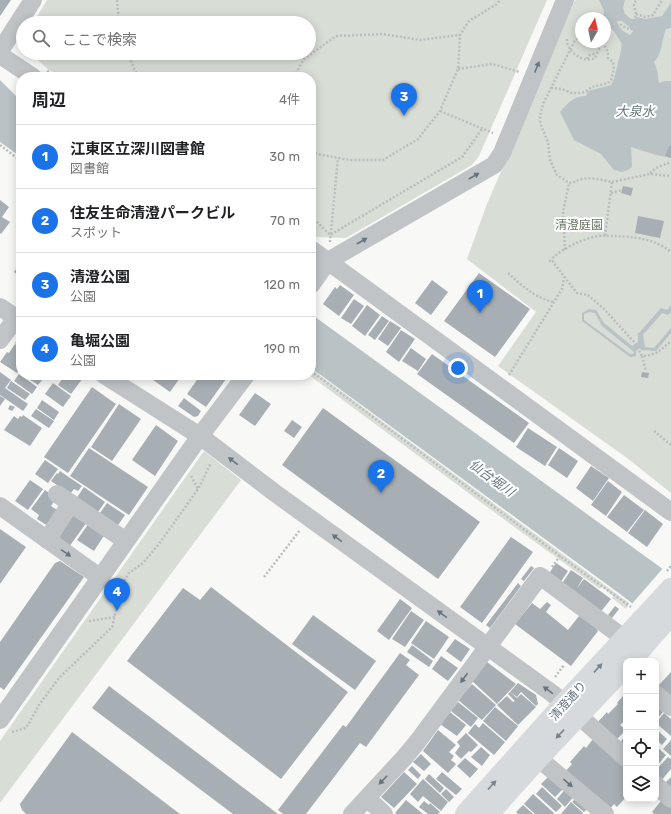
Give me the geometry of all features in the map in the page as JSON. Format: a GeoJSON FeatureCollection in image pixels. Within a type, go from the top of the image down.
{"type":"FeatureCollection","features":[{"type":"Feature","properties":{"kind":"main road","name":"清澄通り"},"geometry":{"type":"LineString","coordinates":[[629,658],[644,620],[669,580]]}},
{"type":"Feature","properties":{"kind":"main road","name":"清澄通り"},"geometry":{"type":"LineString","coordinates":[[488,814],[538,758],[572,709],[625,638],[644,620],[671,614]]}},
{"type":"Feature","properties":{"kind":"main road","name":"清澄通り"},"geometry":{"type":"LineString","coordinates":[[466,814],[572,709],[623,668]]}},
{"type":"Feature","properties":{"kind":"street"},"geometry":{"type":"LineString","coordinates":[[22,16],[32,0]]}},
{"type":"Feature","properties":{"kind":"street"},"geometry":{"type":"LineString","coordinates":[[316,278],[328,261],[494,165],[502,153],[565,0]]}},
{"type":"Feature","properties":{"kind":"street"},"geometry":{"type":"LineString","coordinates":[[0,51],[16,26]]}},
{"type":"Feature","properties":{"kind":"street"},"geometry":{"type":"LineString","coordinates":[[0,55],[26,72]]}},
{"type":"Feature","properties":{"kind":"street"},"geometry":{"type":"LineString","coordinates":[[316,253],[671,512]]}},
{"type":"Feature","properties":{"kind":"street"},"geometry":{"type":"LineString","coordinates":[[0,308],[16,317]]}},
{"type":"Feature","properties":{"kind":"street"},"geometry":{"type":"LineString","coordinates":[[0,340],[16,322]]}},
{"type":"Feature","properties":{"kind":"street"},"geometry":{"type":"LineString","coordinates":[[112,380],[200,436],[275,493],[572,709],[623,755]]}},
{"type":"Feature","properties":{"kind":"street"},"geometry":{"type":"LineString","coordinates":[[3,709],[101,578],[200,436],[242,380]]}},
{"type":"Feature","properties":{"kind":"street"},"geometry":{"type":"LineString","coordinates":[[47,540],[64,499],[126,541]]}},
{"type":"Feature","properties":{"kind":"street"},"geometry":{"type":"LineString","coordinates":[[0,506],[101,578]]}},
{"type":"Feature","properties":{"kind":"street"},"geometry":{"type":"LineString","coordinates":[[352,814],[418,741],[540,576],[625,638]]}},
{"type":"Feature","properties":{"kind":"street"},"geometry":{"type":"LineString","coordinates":[[659,697],[671,707]]}},
{"type":"Feature","properties":{"kind":"street"},"geometry":{"type":"LineString","coordinates":[[538,758],[605,814]]}},
{"type":"Feature","properties":{"kind":"street"},"geometry":{"type":"LineString","coordinates":[[659,789],[671,799]]}},
{"type":"Feature","properties":{"kind":"street"},"geometry":{"type":"LineString","coordinates":[[367,798],[384,814]]}},
{"type":"Feature","properties":{"kind":"path"},"geometry":{"type":"LineString","coordinates":[[117,0],[118,16]]}},
{"type":"Feature","properties":{"kind":"path"},"geometry":{"type":"LineString","coordinates":[[316,154],[350,160],[383,160],[418,139],[440,111],[458,69],[460,35],[469,21],[498,4],[500,0]]}},
{"type":"Feature","properties":{"kind":"path"},"geometry":{"type":"LineString","coordinates":[[611,27],[620,24],[630,29],[636,14],[634,5],[636,0]]}},
{"type":"Feature","properties":{"kind":"path"},"geometry":{"type":"LineString","coordinates":[[636,14],[646,17],[653,15],[662,0]]}},
{"type":"Feature","properties":{"kind":"path"},"geometry":{"type":"LineString","coordinates":[[316,50],[336,36],[383,34],[420,40],[460,35]]}},
{"type":"Feature","properties":{"kind":"path"},"geometry":{"type":"LineString","coordinates":[[567,38],[568,47],[580,58],[590,60],[595,58],[599,48]]}},
{"type":"Feature","properties":{"kind":"path"},"geometry":{"type":"LineString","coordinates":[[575,40],[543,104],[540,116],[540,123],[548,142],[550,160],[557,175],[569,183],[584,179],[597,179],[612,182],[650,174],[671,176]]}},
{"type":"Feature","properties":{"kind":"path"},"geometry":{"type":"LineString","coordinates":[[551,88],[578,93],[584,92],[592,87],[608,83],[611,80],[614,68],[613,62],[608,58],[607,48]]}},
{"type":"Feature","properties":{"kind":"path"},"geometry":{"type":"LineString","coordinates":[[131,60],[136,72]]}},
{"type":"Feature","properties":{"kind":"path"},"geometry":{"type":"LineString","coordinates":[[297,72],[303,60]]}},
{"type":"Feature","properties":{"kind":"path"},"geometry":{"type":"LineString","coordinates":[[458,69],[492,64],[526,74]]}},
{"type":"Feature","properties":{"kind":"path"},"geometry":{"type":"LineString","coordinates":[[440,111],[494,134]]}},
{"type":"Feature","properties":{"kind":"path"},"geometry":{"type":"LineString","coordinates":[[330,235],[462,157],[482,129]]}},
{"type":"Feature","properties":{"kind":"path"},"geometry":{"type":"LineString","coordinates":[[0,145],[16,157]]}},
{"type":"Feature","properties":{"kind":"path"},"geometry":{"type":"LineString","coordinates":[[336,243],[329,246],[338,158]]}},
{"type":"Feature","properties":{"kind":"path"},"geometry":{"type":"LineString","coordinates":[[650,174],[656,168],[671,162]]}},
{"type":"Feature","properties":{"kind":"path"},"geometry":{"type":"LineString","coordinates":[[605,236],[612,182]]}},
{"type":"Feature","properties":{"kind":"path"},"geometry":{"type":"LineString","coordinates":[[565,250],[563,212],[569,183]]}},
{"type":"Feature","properties":{"kind":"path"},"geometry":{"type":"LineString","coordinates":[[611,193],[622,190]]}},
{"type":"Feature","properties":{"kind":"path"},"geometry":{"type":"LineString","coordinates":[[316,221],[330,235]]}},
{"type":"Feature","properties":{"kind":"path"},"geometry":{"type":"LineString","coordinates":[[549,261],[553,260],[556,255],[578,242],[601,236],[629,236],[651,240],[671,252]]}},
{"type":"Feature","properties":{"kind":"path"},"geometry":{"type":"LineString","coordinates":[[553,260],[564,277],[577,292],[588,295],[604,309],[635,343],[642,356],[646,371]]}},
{"type":"Feature","properties":{"kind":"path"},"geometry":{"type":"LineString","coordinates":[[508,273],[534,295],[547,301],[554,302]]}},
{"type":"Feature","properties":{"kind":"path"},"geometry":{"type":"LineString","coordinates":[[508,377],[562,288],[564,277]]}},
{"type":"Feature","properties":{"kind":"path"},"geometry":{"type":"LineString","coordinates":[[642,356],[649,356],[658,353],[671,341]]}},
{"type":"Feature","properties":{"kind":"path"},"geometry":{"type":"LineString","coordinates":[[316,375],[644,620]]}},
{"type":"Feature","properties":{"kind":"path"},"geometry":{"type":"LineString","coordinates":[[654,431],[671,445]]}},
{"type":"Feature","properties":{"kind":"path"},"geometry":{"type":"LineString","coordinates":[[26,728],[39,705],[59,678],[112,627],[122,585],[130,573],[143,563],[159,544],[198,489],[214,457]]}},
{"type":"Feature","properties":{"kind":"path"},"geometry":{"type":"LineString","coordinates":[[188,470],[198,489]]}},
{"type":"Feature","properties":{"kind":"path"},"geometry":{"type":"LineString","coordinates":[[264,577],[301,530]]}},
{"type":"Feature","properties":{"kind":"path"},"geometry":{"type":"LineString","coordinates":[[550,571],[560,556]]}},
{"type":"Feature","properties":{"kind":"path"},"geometry":{"type":"LineString","coordinates":[[669,580],[671,566]]}},
{"type":"Feature","properties":{"kind":"path"},"geometry":{"type":"LineString","coordinates":[[87,622],[115,617]]}},
{"type":"Feature","properties":{"kind":"path"},"geometry":{"type":"LineString","coordinates":[[553,681],[564,665]]}},
{"type":"Feature","properties":{"kind":"green space"},"geometry":{"type":"Polygon","coordinates":[[[47,0],[547,0],[479,156],[472,165],[346,238],[316,236],[316,72],[54,72],[38,60],[316,60],[316,16],[37,16],[47,0]]]}},
{"type":"Feature","properties":{"kind":"green space","name":"清澄庭園"},"geometry":{"type":"Polygon","coordinates":[[[575,0],[671,0],[671,493],[627,458],[498,366],[536,312],[467,259],[487,204],[575,0]]]}},
{"type":"Feature","properties":{"kind":"green space"},"geometry":{"type":"Polygon","coordinates":[[[316,373],[629,603],[626,609],[612,598],[613,596],[602,587],[600,589],[316,380],[316,373]]]}},
{"type":"Feature","properties":{"kind":"green space"},"geometry":{"type":"Polygon","coordinates":[[[204,451],[241,480],[0,803],[0,741],[204,451]]]}},
{"type":"Feature","properties":{"kind":"water","name":"大泉水"},"geometry":{"type":"Polygon","coordinates":[[[599,0],[625,0],[623,8],[625,14],[631,19],[635,19],[637,17],[645,19],[662,16],[671,3],[671,28],[666,29],[664,33],[659,55],[654,62],[659,83],[671,81],[671,158],[631,147],[632,167],[622,172],[614,170],[601,154],[574,140],[560,112],[574,99],[581,96],[586,96],[588,91],[611,85],[614,79],[622,44],[611,29],[611,12],[604,12],[599,0]],[[618,21],[617,23],[623,31],[630,35],[633,31],[622,21],[618,21]]]}},
{"type":"Feature","properties":{"kind":"water"},"geometry":{"type":"Polygon","coordinates":[[[0,80],[16,96],[16,153],[0,142],[0,80]]]}},
{"type":"Feature","properties":{"kind":"water"},"geometry":{"type":"Polygon","coordinates":[[[671,305],[671,312],[668,315],[662,313],[643,335],[645,347],[654,348],[671,328],[671,333],[656,351],[641,350],[640,348],[636,351],[636,356],[630,357],[582,321],[582,313],[589,309],[596,310],[604,323],[632,346],[638,342],[638,334],[661,308],[667,310],[671,305]],[[589,312],[584,314],[584,320],[630,354],[633,354],[634,352],[602,326],[595,313],[589,312]]]}},
{"type":"Feature","properties":{"kind":"water","name":"仙台堀川"},"geometry":{"type":"Polygon","coordinates":[[[316,318],[671,575],[671,633],[316,372],[316,318]]]}},
{"type":"Feature","properties":{"kind":"pier"},"geometry":{"type":"Polygon","coordinates":[[[664,567],[671,573],[671,635],[631,605],[664,567]]]}},
{"type":"Feature","properties":{"kind":"building"},"geometry":{"type":"Polygon","coordinates":[[[0,0],[11,0],[0,16],[0,0]]]}},
{"type":"Feature","properties":{"kind":"building"},"geometry":{"type":"Polygon","coordinates":[[[669,146],[671,146],[671,158],[665,156],[669,146]]]}},
{"type":"Feature","properties":{"kind":"building"},"geometry":{"type":"Polygon","coordinates":[[[623,186],[633,188],[631,196],[621,193],[623,186]]]}},
{"type":"Feature","properties":{"kind":"building"},"geometry":{"type":"Polygon","coordinates":[[[0,200],[9,207],[2,217],[10,222],[1,234],[0,233],[0,200]]]}},
{"type":"Feature","properties":{"kind":"building"},"geometry":{"type":"Polygon","coordinates":[[[638,216],[664,221],[660,238],[635,233],[638,216]]]}},
{"type":"Feature","properties":{"kind":"building"},"geometry":{"type":"Polygon","coordinates":[[[479,273],[530,309],[495,357],[444,321],[479,273]]]}},
{"type":"Feature","properties":{"kind":"building"},"geometry":{"type":"Polygon","coordinates":[[[432,280],[448,292],[431,315],[415,303],[432,280]]]}},
{"type":"Feature","properties":{"kind":"building"},"geometry":{"type":"Polygon","coordinates":[[[340,285],[354,295],[339,316],[323,304],[335,287],[337,289],[340,285]]]}},
{"type":"Feature","properties":{"kind":"building"},"geometry":{"type":"Polygon","coordinates":[[[354,299],[364,306],[351,324],[341,318],[354,299]]]}},
{"type":"Feature","properties":{"kind":"building"},"geometry":{"type":"Polygon","coordinates":[[[367,305],[380,315],[365,336],[352,326],[367,305]]]}},
{"type":"Feature","properties":{"kind":"building"},"geometry":{"type":"Polygon","coordinates":[[[382,316],[389,321],[375,340],[368,335],[382,316]]]}},
{"type":"Feature","properties":{"kind":"building"},"geometry":{"type":"Polygon","coordinates":[[[390,321],[401,328],[388,346],[378,339],[390,321]]]}},
{"type":"Feature","properties":{"kind":"building"},"geometry":{"type":"Polygon","coordinates":[[[401,330],[415,339],[399,362],[386,352],[401,330]]]}},
{"type":"Feature","properties":{"kind":"building"},"geometry":{"type":"Polygon","coordinates":[[[15,344],[16,372],[0,362],[7,352],[9,353],[15,344]]]}},
{"type":"Feature","properties":{"kind":"building"},"geometry":{"type":"Polygon","coordinates":[[[411,348],[426,359],[418,371],[402,361],[411,348]]]}},
{"type":"Feature","properties":{"kind":"building"},"geometry":{"type":"Polygon","coordinates":[[[432,354],[529,423],[514,443],[417,374],[432,354]]]}},
{"type":"Feature","properties":{"kind":"building"},"geometry":{"type":"Polygon","coordinates":[[[0,372],[11,380],[5,388],[28,404],[23,411],[0,395],[0,372]]]}},
{"type":"Feature","properties":{"kind":"building"},"geometry":{"type":"Polygon","coordinates":[[[642,372],[649,373],[648,378],[641,377],[642,372]]]}},
{"type":"Feature","properties":{"kind":"building"},"geometry":{"type":"Polygon","coordinates":[[[16,378],[16,380],[27,380],[37,387],[32,394],[14,381],[16,378]]]}},
{"type":"Feature","properties":{"kind":"building"},"geometry":{"type":"Polygon","coordinates":[[[30,380],[42,380],[38,385],[30,380]]]}},
{"type":"Feature","properties":{"kind":"building"},"geometry":{"type":"Polygon","coordinates":[[[62,380],[82,380],[71,394],[58,385],[62,380]]]}},
{"type":"Feature","properties":{"kind":"building"},"geometry":{"type":"Polygon","coordinates":[[[153,380],[178,380],[170,392],[153,380]]]}},
{"type":"Feature","properties":{"kind":"building"},"geometry":{"type":"Polygon","coordinates":[[[197,380],[225,380],[206,407],[187,394],[197,380]]]}},
{"type":"Feature","properties":{"kind":"building"},"geometry":{"type":"Polygon","coordinates":[[[11,381],[30,394],[25,400],[7,388],[11,381]]]}},
{"type":"Feature","properties":{"kind":"building"},"geometry":{"type":"Polygon","coordinates":[[[53,383],[71,396],[63,407],[45,394],[53,383]]]}},
{"type":"Feature","properties":{"kind":"building"},"geometry":{"type":"Polygon","coordinates":[[[92,387],[116,404],[68,473],[44,457],[92,387]]]}},
{"type":"Feature","properties":{"kind":"building"},"geometry":{"type":"Polygon","coordinates":[[[255,393],[271,404],[255,426],[239,415],[255,393]]]}},
{"type":"Feature","properties":{"kind":"building"},"geometry":{"type":"Polygon","coordinates":[[[0,396],[5,399],[0,406],[0,396]]]}},
{"type":"Feature","properties":{"kind":"building"},"geometry":{"type":"Polygon","coordinates":[[[184,398],[201,411],[198,416],[194,417],[178,406],[184,398]]]}},
{"type":"Feature","properties":{"kind":"building"},"geometry":{"type":"Polygon","coordinates":[[[42,400],[59,412],[54,420],[37,408],[42,400]]]}},
{"type":"Feature","properties":{"kind":"building"},"geometry":{"type":"Polygon","coordinates":[[[119,404],[141,419],[112,461],[91,447],[119,404]]]}},
{"type":"Feature","properties":{"kind":"building"},"geometry":{"type":"Polygon","coordinates":[[[10,405],[15,407],[12,411],[8,409],[10,405]]]}},
{"type":"Feature","properties":{"kind":"building"},"geometry":{"type":"Polygon","coordinates":[[[323,408],[480,522],[438,579],[282,465],[323,408]]]}},
{"type":"Feature","properties":{"kind":"building"},"geometry":{"type":"Polygon","coordinates":[[[36,409],[54,421],[49,428],[31,416],[36,409]]]}},
{"type":"Feature","properties":{"kind":"building"},"geometry":{"type":"Polygon","coordinates":[[[23,415],[42,428],[30,446],[4,430],[14,416],[18,419],[23,415]]]}},
{"type":"Feature","properties":{"kind":"building"},"geometry":{"type":"Polygon","coordinates":[[[292,420],[302,427],[294,438],[284,431],[292,420]]]}},
{"type":"Feature","properties":{"kind":"building"},"geometry":{"type":"Polygon","coordinates":[[[156,425],[178,441],[155,476],[132,460],[156,425]]]}},
{"type":"Feature","properties":{"kind":"building"},"geometry":{"type":"Polygon","coordinates":[[[528,428],[557,447],[545,466],[516,447],[528,428]]]}},
{"type":"Feature","properties":{"kind":"building"},"geometry":{"type":"Polygon","coordinates":[[[89,448],[148,487],[129,515],[70,476],[89,448]]]}},
{"type":"Feature","properties":{"kind":"building"},"geometry":{"type":"Polygon","coordinates":[[[559,448],[578,461],[567,478],[548,465],[559,448]]]}},
{"type":"Feature","properties":{"kind":"building"},"geometry":{"type":"Polygon","coordinates":[[[45,460],[58,469],[48,483],[35,474],[45,460]]]}},
{"type":"Feature","properties":{"kind":"building"},"geometry":{"type":"Polygon","coordinates":[[[591,466],[609,478],[593,501],[576,488],[591,466]]]}},
{"type":"Feature","properties":{"kind":"building"},"geometry":{"type":"Polygon","coordinates":[[[60,471],[82,486],[78,491],[74,489],[70,494],[51,481],[60,471]]]}},
{"type":"Feature","properties":{"kind":"building"},"geometry":{"type":"Polygon","coordinates":[[[30,480],[43,489],[28,510],[15,501],[30,480]]]}},
{"type":"Feature","properties":{"kind":"building"},"geometry":{"type":"Polygon","coordinates":[[[608,481],[622,492],[606,516],[591,505],[608,481]]]}},
{"type":"Feature","properties":{"kind":"building"},"geometry":{"type":"Polygon","coordinates":[[[84,487],[105,502],[98,512],[76,499],[84,487]]]}},
{"type":"Feature","properties":{"kind":"building"},"geometry":{"type":"Polygon","coordinates":[[[45,490],[56,498],[51,506],[60,512],[48,526],[37,519],[39,515],[31,509],[45,490]]]}},
{"type":"Feature","properties":{"kind":"building"},"geometry":{"type":"Polygon","coordinates":[[[624,495],[644,510],[627,532],[607,517],[624,495]]]}},
{"type":"Feature","properties":{"kind":"building"},"geometry":{"type":"Polygon","coordinates":[[[107,503],[125,515],[116,528],[98,516],[107,503]]]}},
{"type":"Feature","properties":{"kind":"building"},"geometry":{"type":"Polygon","coordinates":[[[645,510],[663,524],[647,547],[628,533],[645,510]]]}},
{"type":"Feature","properties":{"kind":"building"},"geometry":{"type":"Polygon","coordinates":[[[74,512],[87,522],[69,547],[56,537],[74,512]]]}},
{"type":"Feature","properties":{"kind":"building"},"geometry":{"type":"Polygon","coordinates":[[[89,523],[105,534],[94,551],[77,540],[89,523]]]}},
{"type":"Feature","properties":{"kind":"building"},"geometry":{"type":"Polygon","coordinates":[[[0,529],[26,547],[0,584],[0,529]]]}},
{"type":"Feature","properties":{"kind":"building"},"geometry":{"type":"Polygon","coordinates":[[[511,537],[533,552],[482,623],[460,607],[511,537]]]}},
{"type":"Feature","properties":{"kind":"building"},"geometry":{"type":"Polygon","coordinates":[[[60,561],[84,577],[4,690],[0,687],[0,642],[55,563],[60,561]]]}},
{"type":"Feature","properties":{"kind":"building"},"geometry":{"type":"Polygon","coordinates":[[[556,563],[568,571],[560,583],[548,575],[556,563]]]}},
{"type":"Feature","properties":{"kind":"building"},"geometry":{"type":"Polygon","coordinates":[[[531,566],[534,568],[524,581],[521,579],[531,566]]]}},
{"type":"Feature","properties":{"kind":"building"},"geometry":{"type":"Polygon","coordinates":[[[571,570],[583,578],[577,588],[584,579],[611,599],[599,614],[561,585],[571,570]]]}},
{"type":"Feature","properties":{"kind":"building"},"geometry":{"type":"Polygon","coordinates":[[[518,583],[521,586],[490,628],[486,625],[518,583]]]}},
{"type":"Feature","properties":{"kind":"building"},"geometry":{"type":"Polygon","coordinates":[[[211,587],[348,692],[281,779],[127,661],[183,588],[200,600],[211,587]]]}},
{"type":"Feature","properties":{"kind":"building"},"geometry":{"type":"Polygon","coordinates":[[[400,599],[412,608],[389,640],[377,631],[400,599]]]}},
{"type":"Feature","properties":{"kind":"building"},"geometry":{"type":"Polygon","coordinates":[[[547,602],[551,605],[546,612],[568,630],[579,616],[599,628],[571,666],[515,624],[532,603],[540,609],[547,602]]]}},
{"type":"Feature","properties":{"kind":"building"},"geometry":{"type":"Polygon","coordinates":[[[615,606],[619,609],[612,618],[608,615],[615,606]]]}},
{"type":"Feature","properties":{"kind":"building"},"geometry":{"type":"Polygon","coordinates":[[[411,611],[424,620],[405,647],[392,639],[411,611]]]}},
{"type":"Feature","properties":{"kind":"building"},"geometry":{"type":"Polygon","coordinates":[[[313,615],[376,661],[355,690],[292,644],[313,615]]]}},
{"type":"Feature","properties":{"kind":"building"},"geometry":{"type":"Polygon","coordinates":[[[426,621],[449,637],[434,659],[411,643],[426,621]]]}},
{"type":"Feature","properties":{"kind":"building"},"geometry":{"type":"Polygon","coordinates":[[[455,639],[470,649],[461,662],[446,651],[455,639]]]}},
{"type":"Feature","properties":{"kind":"building"},"geometry":{"type":"Polygon","coordinates":[[[412,645],[433,661],[429,667],[407,652],[412,645]]]}},
{"type":"Feature","properties":{"kind":"building"},"geometry":{"type":"Polygon","coordinates":[[[400,653],[410,660],[406,665],[419,675],[366,747],[360,743],[306,814],[283,814],[278,810],[343,725],[346,727],[400,653]]]}},
{"type":"Feature","properties":{"kind":"building"},"geometry":{"type":"Polygon","coordinates":[[[441,656],[458,668],[448,681],[432,669],[441,656]]]}},
{"type":"Feature","properties":{"kind":"building"},"geometry":{"type":"Polygon","coordinates":[[[487,662],[516,684],[497,704],[472,681],[487,662]]]}},
{"type":"Feature","properties":{"kind":"building"},"geometry":{"type":"Polygon","coordinates":[[[671,672],[671,697],[659,687],[659,685],[671,672]]]}},
{"type":"Feature","properties":{"kind":"building"},"geometry":{"type":"Polygon","coordinates":[[[518,683],[536,695],[538,704],[536,706],[521,692],[517,697],[510,692],[518,683]]]}},
{"type":"Feature","properties":{"kind":"building"},"geometry":{"type":"Polygon","coordinates":[[[472,684],[496,705],[482,720],[458,700],[472,684]]]}},
{"type":"Feature","properties":{"kind":"building"},"geometry":{"type":"Polygon","coordinates":[[[109,686],[278,814],[233,814],[92,708],[109,686]]]}},
{"type":"Feature","properties":{"kind":"building"},"geometry":{"type":"Polygon","coordinates":[[[510,692],[517,698],[521,694],[536,707],[518,725],[497,705],[507,696],[513,702],[515,701],[508,694],[510,692]]]}},
{"type":"Feature","properties":{"kind":"building"},"geometry":{"type":"Polygon","coordinates":[[[623,696],[623,722],[620,725],[623,728],[623,733],[614,742],[596,724],[607,712],[608,714],[618,704],[617,703],[623,696]]]}},
{"type":"Feature","properties":{"kind":"building"},"geometry":{"type":"Polygon","coordinates":[[[458,702],[478,718],[471,727],[451,711],[458,702]]]}},
{"type":"Feature","properties":{"kind":"building"},"geometry":{"type":"Polygon","coordinates":[[[495,707],[518,726],[506,741],[483,721],[495,707]]]}},
{"type":"Feature","properties":{"kind":"building"},"geometry":{"type":"Polygon","coordinates":[[[659,709],[663,712],[659,717],[659,709]]]}},
{"type":"Feature","properties":{"kind":"building"},"geometry":{"type":"Polygon","coordinates":[[[450,712],[466,725],[457,736],[440,724],[450,712]]]}},
{"type":"Feature","properties":{"kind":"building"},"geometry":{"type":"Polygon","coordinates":[[[664,713],[671,719],[671,736],[659,726],[659,719],[664,713]]]}},
{"type":"Feature","properties":{"kind":"building"},"geometry":{"type":"Polygon","coordinates":[[[483,723],[505,742],[494,755],[468,733],[475,724],[479,728],[483,723]]]}},
{"type":"Feature","properties":{"kind":"building"},"geometry":{"type":"Polygon","coordinates":[[[438,730],[456,745],[449,752],[454,756],[451,760],[456,764],[448,773],[423,751],[438,730]]]}},
{"type":"Feature","properties":{"kind":"building"},"geometry":{"type":"Polygon","coordinates":[[[72,732],[180,814],[26,814],[22,810],[20,804],[72,732]]]}},
{"type":"Feature","properties":{"kind":"building"},"geometry":{"type":"Polygon","coordinates":[[[659,732],[667,739],[662,745],[659,742],[659,732]]]}},
{"type":"Feature","properties":{"kind":"building"},"geometry":{"type":"Polygon","coordinates":[[[466,733],[478,745],[461,759],[455,753],[460,746],[457,742],[466,733]]]}},
{"type":"Feature","properties":{"kind":"building"},"geometry":{"type":"Polygon","coordinates":[[[593,739],[623,765],[623,800],[617,807],[614,804],[609,810],[565,772],[572,764],[570,762],[584,746],[586,748],[593,739]]]}},
{"type":"Feature","properties":{"kind":"building"},"geometry":{"type":"Polygon","coordinates":[[[623,739],[623,749],[618,745],[623,739]]]}},
{"type":"Feature","properties":{"kind":"building"},"geometry":{"type":"Polygon","coordinates":[[[671,740],[671,756],[663,749],[671,740]]]}},
{"type":"Feature","properties":{"kind":"building"},"geometry":{"type":"Polygon","coordinates":[[[481,747],[490,755],[482,766],[471,757],[481,747]]]}},
{"type":"Feature","properties":{"kind":"building"},"geometry":{"type":"Polygon","coordinates":[[[659,749],[666,755],[659,763],[659,749]]]}},
{"type":"Feature","properties":{"kind":"building"},"geometry":{"type":"Polygon","coordinates":[[[421,754],[431,764],[424,771],[413,762],[421,754]]]}},
{"type":"Feature","properties":{"kind":"building"},"geometry":{"type":"Polygon","coordinates":[[[668,757],[671,759],[671,769],[660,782],[659,781],[659,767],[668,757]]]}},
{"type":"Feature","properties":{"kind":"building"},"geometry":{"type":"Polygon","coordinates":[[[465,758],[478,769],[470,778],[457,766],[465,758]]]}},
{"type":"Feature","properties":{"kind":"building"},"geometry":{"type":"Polygon","coordinates":[[[412,766],[421,775],[418,779],[408,770],[412,766]]]}},
{"type":"Feature","properties":{"kind":"building"},"geometry":{"type":"Polygon","coordinates":[[[404,772],[417,784],[394,808],[381,797],[404,772]]]}},
{"type":"Feature","properties":{"kind":"building"},"geometry":{"type":"Polygon","coordinates":[[[442,772],[462,789],[456,795],[436,779],[442,772]]]}},
{"type":"Feature","properties":{"kind":"building"},"geometry":{"type":"Polygon","coordinates":[[[429,774],[444,788],[440,793],[425,779],[429,774]]]}},
{"type":"Feature","properties":{"kind":"building"},"geometry":{"type":"Polygon","coordinates":[[[551,774],[565,787],[555,797],[541,784],[551,774]]]}},
{"type":"Feature","properties":{"kind":"building"},"geometry":{"type":"Polygon","coordinates":[[[671,777],[671,790],[664,784],[671,777]]]}},
{"type":"Feature","properties":{"kind":"building"},"geometry":{"type":"Polygon","coordinates":[[[423,779],[448,802],[441,811],[423,796],[418,802],[410,794],[423,779]]]}},
{"type":"Feature","properties":{"kind":"building"},"geometry":{"type":"Polygon","coordinates":[[[542,787],[562,806],[556,812],[536,794],[542,787]]]}},
{"type":"Feature","properties":{"kind":"building"},"geometry":{"type":"Polygon","coordinates":[[[567,787],[575,795],[565,807],[557,799],[567,787]]]}},
{"type":"Feature","properties":{"kind":"building"},"geometry":{"type":"Polygon","coordinates":[[[446,789],[454,797],[449,802],[441,794],[446,789]]]}},
{"type":"Feature","properties":{"kind":"building"},"geometry":{"type":"Polygon","coordinates":[[[533,794],[554,813],[535,814],[524,804],[533,794]]]}},
{"type":"Feature","properties":{"kind":"building"},"geometry":{"type":"Polygon","coordinates":[[[578,796],[589,807],[584,812],[572,802],[578,796]]]}},
{"type":"Feature","properties":{"kind":"building"},"geometry":{"type":"Polygon","coordinates":[[[664,797],[671,803],[671,814],[654,814],[652,812],[664,797]]]}},
{"type":"Feature","properties":{"kind":"building"},"geometry":{"type":"Polygon","coordinates":[[[406,800],[423,814],[395,813],[406,800]]]}},
{"type":"Feature","properties":{"kind":"building"},"geometry":{"type":"Polygon","coordinates":[[[424,801],[429,805],[430,803],[440,812],[438,814],[428,814],[419,807],[424,801]]]}},
{"type":"Feature","properties":{"kind":"building"},"geometry":{"type":"Polygon","coordinates":[[[571,802],[583,813],[582,814],[561,814],[571,802]]]}},
{"type":"Feature","properties":{"kind":"building"},"geometry":{"type":"Polygon","coordinates":[[[523,805],[533,814],[518,814],[516,812],[523,805]]]}},
{"type":"Feature","properties":{"kind":"place","name":"清澄公園"},"geometry":{"type":"Point","coordinates":[404,116]}},
{"type":"Feature","properties":{"kind":"place","name":"江東区立深川図書館"},"geometry":{"type":"Point","coordinates":[480,313]}},
{"type":"Feature","properties":{"kind":"place","name":"住友生命清澄パークビル"},"geometry":{"type":"Point","coordinates":[381,493]}},
{"type":"Feature","properties":{"kind":"place","name":"亀堀公園"},"geometry":{"type":"Point","coordinates":[117,611]}}]}
